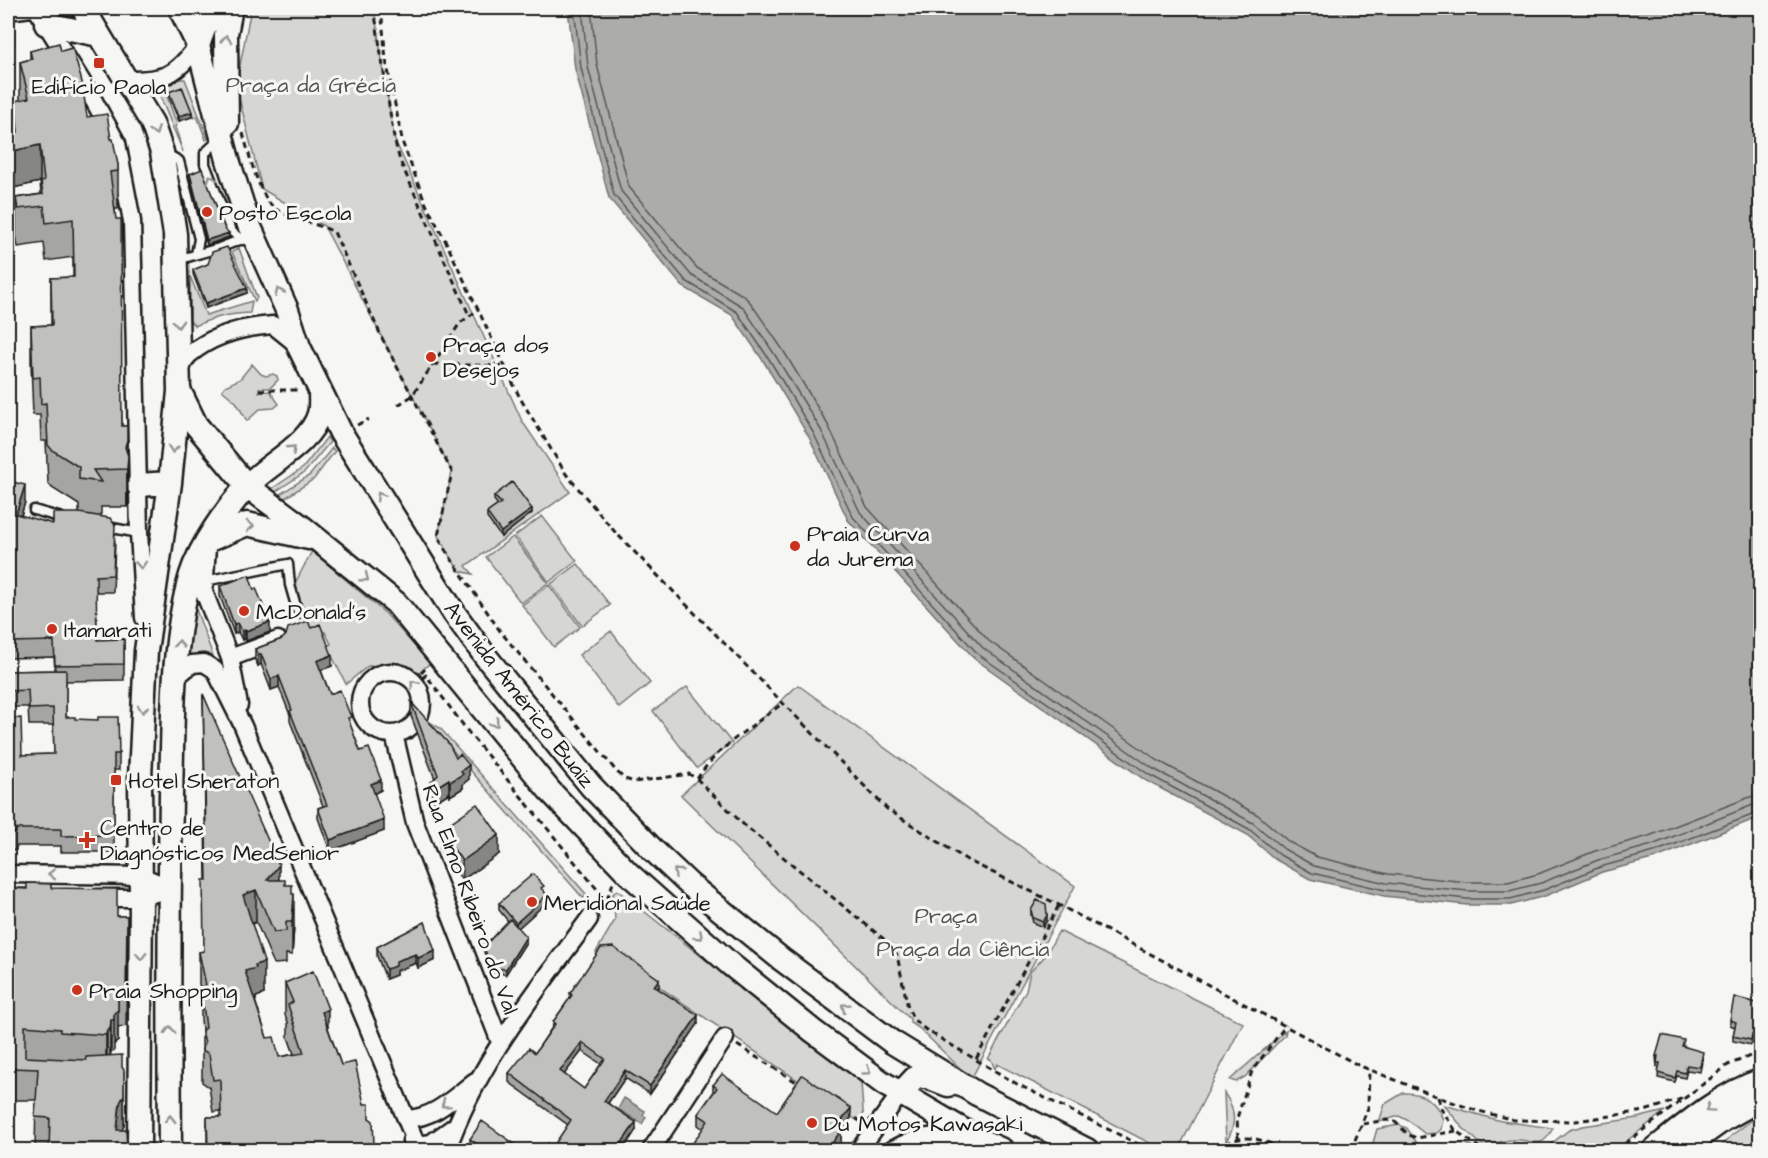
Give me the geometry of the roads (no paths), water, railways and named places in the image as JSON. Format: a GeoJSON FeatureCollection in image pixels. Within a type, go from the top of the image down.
{"type":"FeatureCollection","features":[{"type":"Feature","properties":{"kind":"main road"},"geometry":{"type":"LineString","coordinates":[[83,8],[152,123],[163,157],[175,234],[186,258],[180,380],[170,483],[146,651],[140,778],[139,1150]]}},
{"type":"Feature","properties":{"kind":"main road","name":"Avenida Américo Buaiz"},"geometry":{"type":"LineString","coordinates":[[180,8],[198,45],[232,132],[228,160],[247,236],[287,310],[299,347],[341,434],[454,613],[486,657],[591,786],[690,885],[781,959],[892,1042],[1018,1116],[1087,1150]]}},
{"type":"Feature","properties":{"kind":"main road"},"geometry":{"type":"LineString","coordinates":[[198,45],[212,8]]}},
{"type":"Feature","properties":{"kind":"main road"},"geometry":{"type":"LineString","coordinates":[[228,160],[226,34],[231,8]]}},
{"type":"Feature","properties":{"kind":"main road"},"geometry":{"type":"LineString","coordinates":[[40,12],[99,35]]}},
{"type":"Feature","properties":{"kind":"main road","name":"Avenida Américo Buaiz"},"geometry":{"type":"LineString","coordinates":[[180,380],[196,425],[247,486],[320,541],[396,603],[549,790],[629,874],[770,998],[883,1083],[978,1139],[1002,1150]]}},
{"type":"Feature","properties":{"kind":"main road"},"geometry":{"type":"LineString","coordinates":[[170,1150],[170,888],[176,677],[183,610],[192,573],[207,541],[247,486],[295,447],[316,421],[320,411],[320,390]]}},
{"type":"Feature","properties":{"kind":"main road"},"geometry":{"type":"LineString","coordinates":[[138,485],[170,483]]}},
{"type":"Feature","properties":{"kind":"main road"},"geometry":{"type":"LineString","coordinates":[[207,541],[247,524],[320,541]]}},
{"type":"Feature","properties":{"kind":"main road"},"geometry":{"type":"LineString","coordinates":[[901,1093],[915,1078],[925,1076],[1018,1116]]}},
{"type":"Feature","properties":{"kind":"main road"},"geometry":{"type":"LineString","coordinates":[[1654,1150],[1712,1107],[1748,1085],[1761,1081]]}},
{"type":"Feature","properties":{"kind":"main road"},"geometry":{"type":"LineString","coordinates":[[1682,1150],[1723,1120],[1761,1099]]}},
{"type":"Feature","properties":{"kind":"street"},"geometry":{"type":"LineString","coordinates":[[8,11],[40,12],[117,143],[132,221],[139,533],[146,651]]}},
{"type":"Feature","properties":{"kind":"street"},"geometry":{"type":"LineString","coordinates":[[127,80],[148,80],[172,73],[183,65],[198,45]]}},
{"type":"Feature","properties":{"kind":"street"},"geometry":{"type":"LineString","coordinates":[[180,380],[188,355],[216,338],[239,329],[273,325],[299,347]]}},
{"type":"Feature","properties":{"kind":"street"},"geometry":{"type":"LineString","coordinates":[[207,541],[204,592],[231,658],[243,726]]}},
{"type":"Feature","properties":{"kind":"street"},"geometry":{"type":"LineString","coordinates":[[231,658],[278,640]]}},
{"type":"Feature","properties":{"kind":"street"},"geometry":{"type":"LineString","coordinates":[[176,677],[192,664],[204,663],[215,670],[243,726],[406,1119],[415,1147],[431,1143],[455,1126]]}},
{"type":"Feature","properties":{"kind":"street","name":"Rua Elmo Ribeiro do Val"},"geometry":{"type":"LineString","coordinates":[[394,734],[415,823],[500,1042]]}},
{"type":"Feature","properties":{"kind":"street"},"geometry":{"type":"LineString","coordinates":[[17,879],[170,888]]}},
{"type":"Feature","properties":{"kind":"street"},"geometry":{"type":"LineString","coordinates":[[86,898],[141,887]]}},
{"type":"Feature","properties":{"kind":"street"},"geometry":{"type":"LineString","coordinates":[[447,1150],[455,1126],[478,1078],[500,1042],[589,919]]}},
{"type":"Feature","properties":{"kind":"street"},"geometry":{"type":"LineString","coordinates":[[651,1150],[725,1038]]}},
{"type":"Feature","properties":{"kind":"street"},"geometry":{"type":"LineString","coordinates":[[406,1119],[432,1114],[478,1078]]}},
{"type":"Feature","properties":{"kind":"street"},"geometry":{"type":"LineString","coordinates":[[860,1150],[901,1093]]}},
{"type":"Feature","properties":{"kind":"street"},"geometry":{"type":"LineString","coordinates":[[891,1150],[910,1140],[936,1135],[978,1139]]}},
{"type":"Feature","properties":{"kind":"lane"},"geometry":{"type":"LineString","coordinates":[[232,132],[205,153],[205,164],[231,231],[247,236]]}},
{"type":"Feature","properties":{"kind":"lane"},"geometry":{"type":"LineString","coordinates":[[186,258],[247,236]]}},
{"type":"Feature","properties":{"kind":"lane"},"geometry":{"type":"LineString","coordinates":[[34,510],[69,521]]}},
{"type":"Feature","properties":{"kind":"lane"},"geometry":{"type":"LineString","coordinates":[[96,525],[139,533]]}},
{"type":"Feature","properties":{"kind":"lane"},"geometry":{"type":"LineString","coordinates":[[204,581],[288,564],[290,585],[298,613]]}},
{"type":"Feature","properties":{"kind":"water"},"geometry":{"type":"Polygon","coordinates":[[[568,8],[1760,8],[1760,817],[1656,858],[1602,872],[1545,896],[1511,905],[1467,905],[1384,896],[1310,879],[1276,860],[1246,834],[1145,780],[975,659],[848,520],[809,437],[764,362],[732,315],[682,286],[609,198],[575,69],[568,8]]]}},
{"type":"Feature","properties":{"kind":"water"},"geometry":{"type":"Polygon","coordinates":[[[624,1098],[645,1111],[643,1115],[646,1117],[642,1124],[618,1109],[624,1098]]]}},
{"type":"Feature","properties":{"kind":"place","name":"Edifício Paola"},"geometry":{"type":"Point","coordinates":[99,63]}},
{"type":"Feature","properties":{"kind":"place","name":"Posto Escola"},"geometry":{"type":"Point","coordinates":[207,212]}},
{"type":"Feature","properties":{"kind":"place","name":"Praça dos Desejos"},"geometry":{"type":"Point","coordinates":[431,357]}},
{"type":"Feature","properties":{"kind":"place","name":"Praia Curva da Jurema"},"geometry":{"type":"Point","coordinates":[795,546]}},
{"type":"Feature","properties":{"kind":"place","name":"McDonald's"},"geometry":{"type":"Point","coordinates":[244,611]}},
{"type":"Feature","properties":{"kind":"place","name":"Itamarati"},"geometry":{"type":"Point","coordinates":[52,629]}},
{"type":"Feature","properties":{"kind":"place","name":"Hotel Sheraton"},"geometry":{"type":"Point","coordinates":[116,780]}},
{"type":"Feature","properties":{"kind":"place","name":"Centro de Diagnósticos MedSenior"},"geometry":{"type":"Point","coordinates":[87,840]}},
{"type":"Feature","properties":{"kind":"place","name":"Meridional Saúde"},"geometry":{"type":"Point","coordinates":[532,902]}},
{"type":"Feature","properties":{"kind":"place","name":"Praia Shopping"},"geometry":{"type":"Point","coordinates":[77,990]}},
{"type":"Feature","properties":{"kind":"place","name":"Du Motos Kawasaki"},"geometry":{"type":"Point","coordinates":[812,1123]}},
{"type":"Feature","properties":{"kind":"park label","name":"Praça da Grécia"},"geometry":{"type":"Point","coordinates":[311,84]}},
{"type":"Feature","properties":{"kind":"park label","name":"Praça"},"geometry":{"type":"Point","coordinates":[946,915]}},
{"type":"Feature","properties":{"kind":"park label","name":"Praça da Ciência"},"geometry":{"type":"Point","coordinates":[963,948]}}]}
